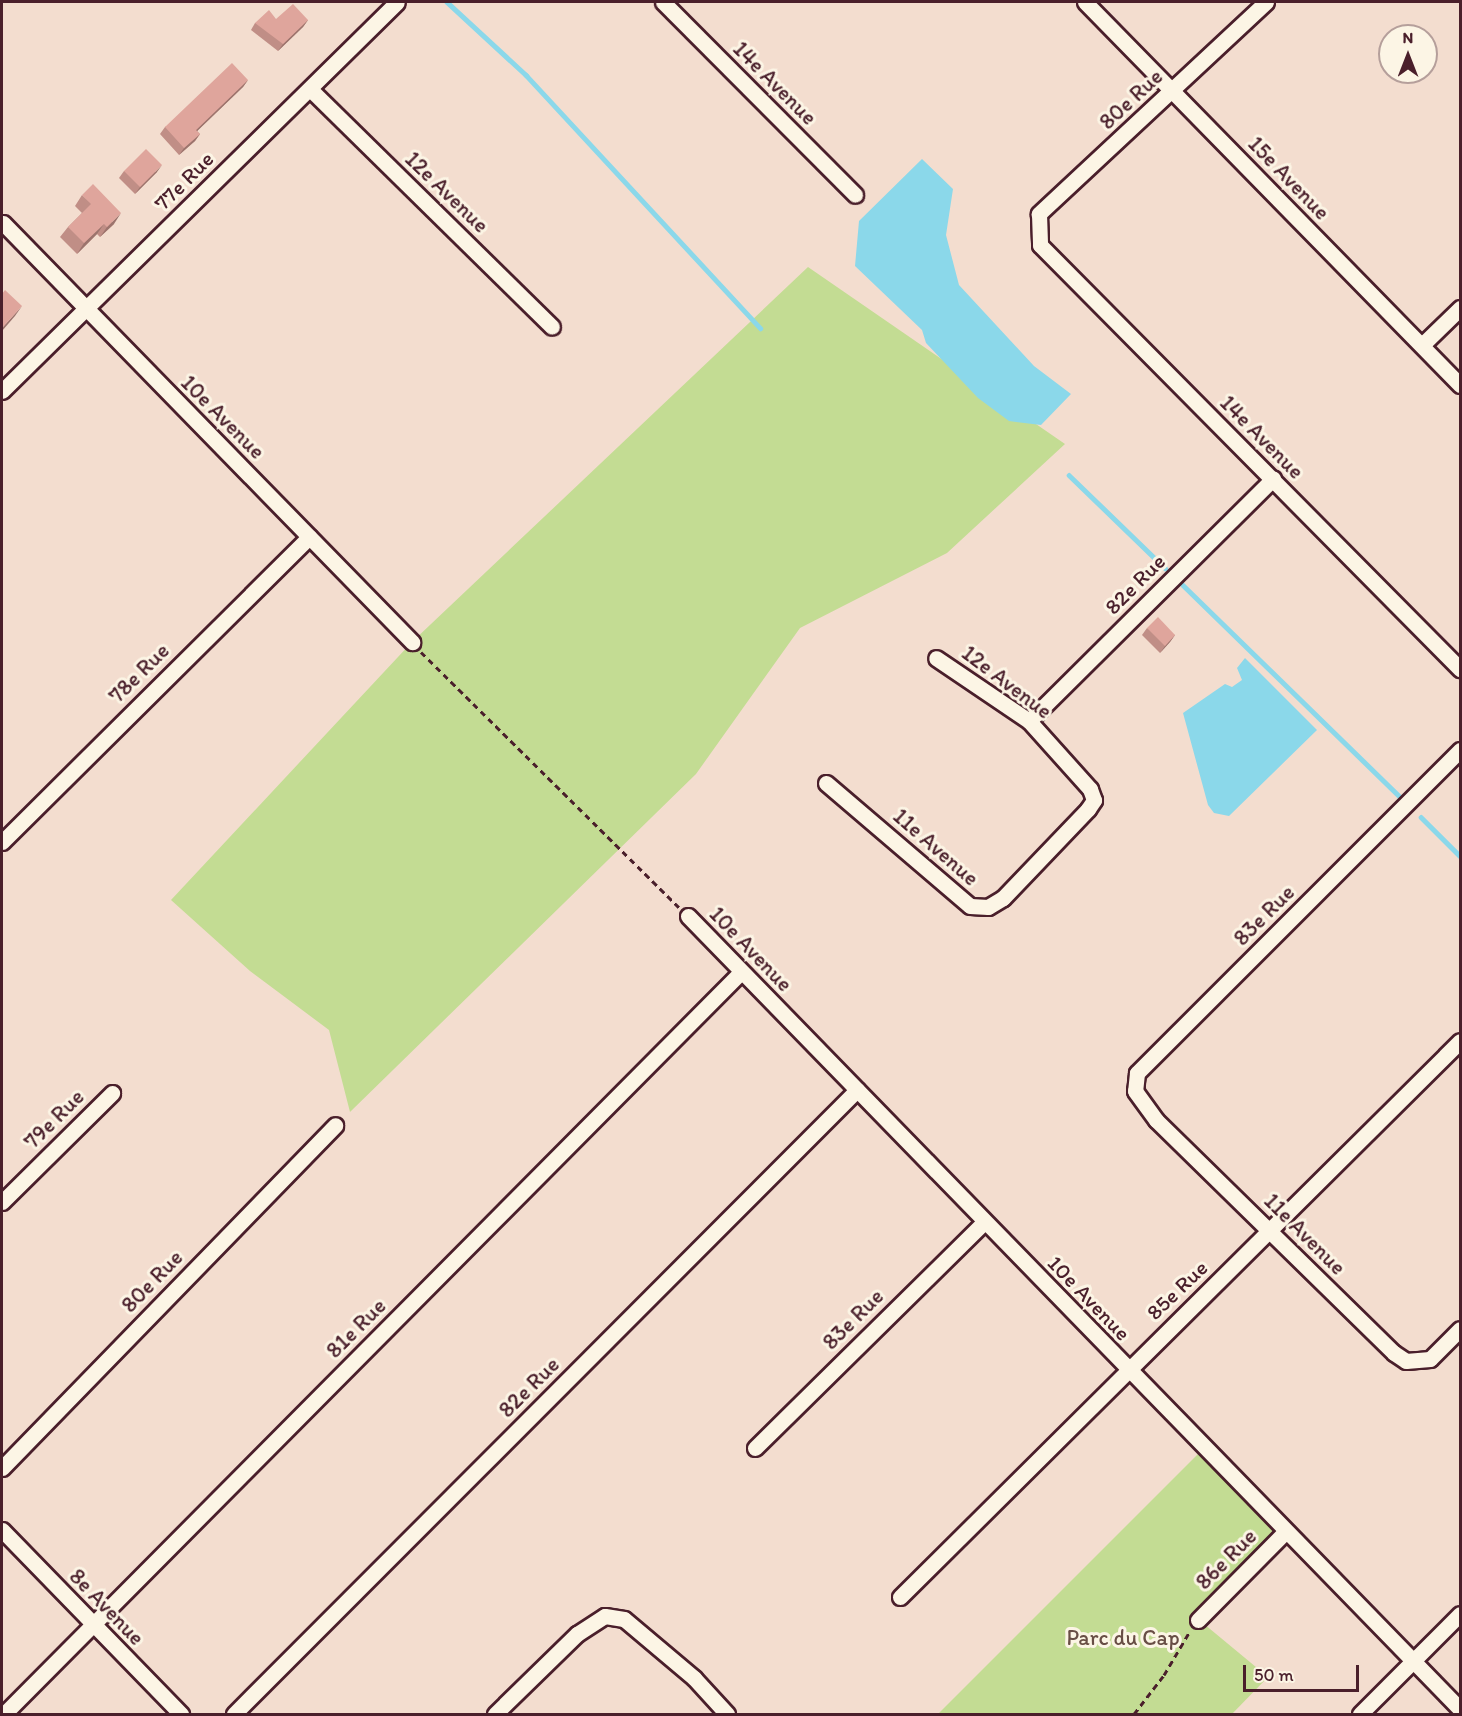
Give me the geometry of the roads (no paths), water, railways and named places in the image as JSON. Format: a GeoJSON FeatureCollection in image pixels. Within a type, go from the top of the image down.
{"type":"FeatureCollection","features":[{"type":"Feature","properties":{"kind":"street","name":"77e Rue"},"geometry":{"type":"LineString","coordinates":[[2,391],[397,2]]}},
{"type":"Feature","properties":{"kind":"street","name":"14e Avenue"},"geometry":{"type":"LineString","coordinates":[[663,2],[855,195]]}},
{"type":"Feature","properties":{"kind":"street","name":"15e Avenue"},"geometry":{"type":"LineString","coordinates":[[1086,2],[1461,385]]}},
{"type":"Feature","properties":{"kind":"street","name":"80e Rue"},"geometry":{"type":"LineString","coordinates":[[1037,233],[1039,214],[1266,2]]}},
{"type":"Feature","properties":{"kind":"street","name":"12e Avenue"},"geometry":{"type":"LineString","coordinates":[[310,89],[552,327]]}},
{"type":"Feature","properties":{"kind":"street","name":"10e Avenue"},"geometry":{"type":"LineString","coordinates":[[3,223],[85,310],[412,642]]}},
{"type":"Feature","properties":{"kind":"street","name":"14e Avenue"},"geometry":{"type":"LineString","coordinates":[[1037,233],[1040,245],[1461,669]]}},
{"type":"Feature","properties":{"kind":"street"},"geometry":{"type":"LineString","coordinates":[[1422,345],[1461,308]]}},
{"type":"Feature","properties":{"kind":"street","name":"82e Rue"},"geometry":{"type":"LineString","coordinates":[[1029,721],[1273,479]]}},
{"type":"Feature","properties":{"kind":"street","name":"78e Rue"},"geometry":{"type":"LineString","coordinates":[[2,842],[309,537]]}},
{"type":"Feature","properties":{"kind":"street","name":"12e Avenue"},"geometry":{"type":"LineString","coordinates":[[936,658],[1029,721],[1090,789],[1094,800]]}},
{"type":"Feature","properties":{"kind":"street","name":"83e Rue"},"geometry":{"type":"LineString","coordinates":[[1156,1120],[1135,1091],[1137,1073],[1461,750]]}},
{"type":"Feature","properties":{"kind":"street","name":"11e Avenue"},"geometry":{"type":"LineString","coordinates":[[826,783],[970,906],[988,908],[1003,898],[1094,800]]}},
{"type":"Feature","properties":{"kind":"street","name":"10e Avenue"},"geometry":{"type":"LineString","coordinates":[[688,916],[740,973],[1461,1709]]}},
{"type":"Feature","properties":{"kind":"street","name":"81e Rue"},"geometry":{"type":"LineString","coordinates":[[3,1714],[740,973]]}},
{"type":"Feature","properties":{"kind":"street","name":"85e Rue"},"geometry":{"type":"LineString","coordinates":[[900,1597],[1461,1041]]}},
{"type":"Feature","properties":{"kind":"street","name":"82e Rue"},"geometry":{"type":"LineString","coordinates":[[234,1714],[857,1090]]}},
{"type":"Feature","properties":{"kind":"street","name":"79e Rue"},"geometry":{"type":"LineString","coordinates":[[2,1202],[112,1093]]}},
{"type":"Feature","properties":{"kind":"street","name":"11e Avenue"},"geometry":{"type":"LineString","coordinates":[[1156,1120],[1394,1353],[1406,1361],[1430,1359],[1461,1329]]}},
{"type":"Feature","properties":{"kind":"street","name":"80e Rue"},"geometry":{"type":"LineString","coordinates":[[2,1468],[335,1125]]}},
{"type":"Feature","properties":{"kind":"street","name":"83e Rue"},"geometry":{"type":"LineString","coordinates":[[755,1448],[984,1222]]}},
{"type":"Feature","properties":{"kind":"street","name":"8e Avenue"},"geometry":{"type":"LineString","coordinates":[[2,1530],[182,1714]]}},
{"type":"Feature","properties":{"kind":"street","name":"86e Rue"},"geometry":{"type":"LineString","coordinates":[[1198,1620],[1286,1531]]}},
{"type":"Feature","properties":{"kind":"street"},"geometry":{"type":"LineString","coordinates":[[1360,1714],[1461,1614]]}},
{"type":"Feature","properties":{"kind":"street"},"geometry":{"type":"LineString","coordinates":[[495,1714],[576,1634],[605,1616],[624,1619],[694,1678],[727,1714]]}},
{"type":"Feature","properties":{"kind":"water"},"geometry":{"type":"Polygon","coordinates":[[[922,159],[953,189],[946,235],[959,285],[1034,366],[1071,394],[1041,425],[1009,421],[978,398],[926,343],[922,330],[855,266],[859,221],[922,159]]]}},
{"type":"Feature","properties":{"kind":"water"},"geometry":{"type":"Polygon","coordinates":[[[1245,658],[1317,730],[1229,816],[1214,813],[1208,805],[1183,713],[1225,684],[1232,687],[1242,680],[1237,668],[1245,658]]]}},
{"type":"Feature","properties":{"kind":"waterway"},"geometry":{"type":"LineString","coordinates":[[447,2],[526,75],[760,328]]}},
{"type":"Feature","properties":{"kind":"waterway"},"geometry":{"type":"LineString","coordinates":[[1069,475],[1165,568]]}},
{"type":"Feature","properties":{"kind":"waterway"},"geometry":{"type":"LineString","coordinates":[[1183,585],[1402,799]]}},
{"type":"Feature","properties":{"kind":"waterway"},"geometry":{"type":"LineString","coordinates":[[1421,817],[1460,856]]}},
{"type":"Feature","properties":{"kind":"park label","name":"Parc du Cap"},"geometry":{"type":"Point","coordinates":[1123,1638]}}]}
